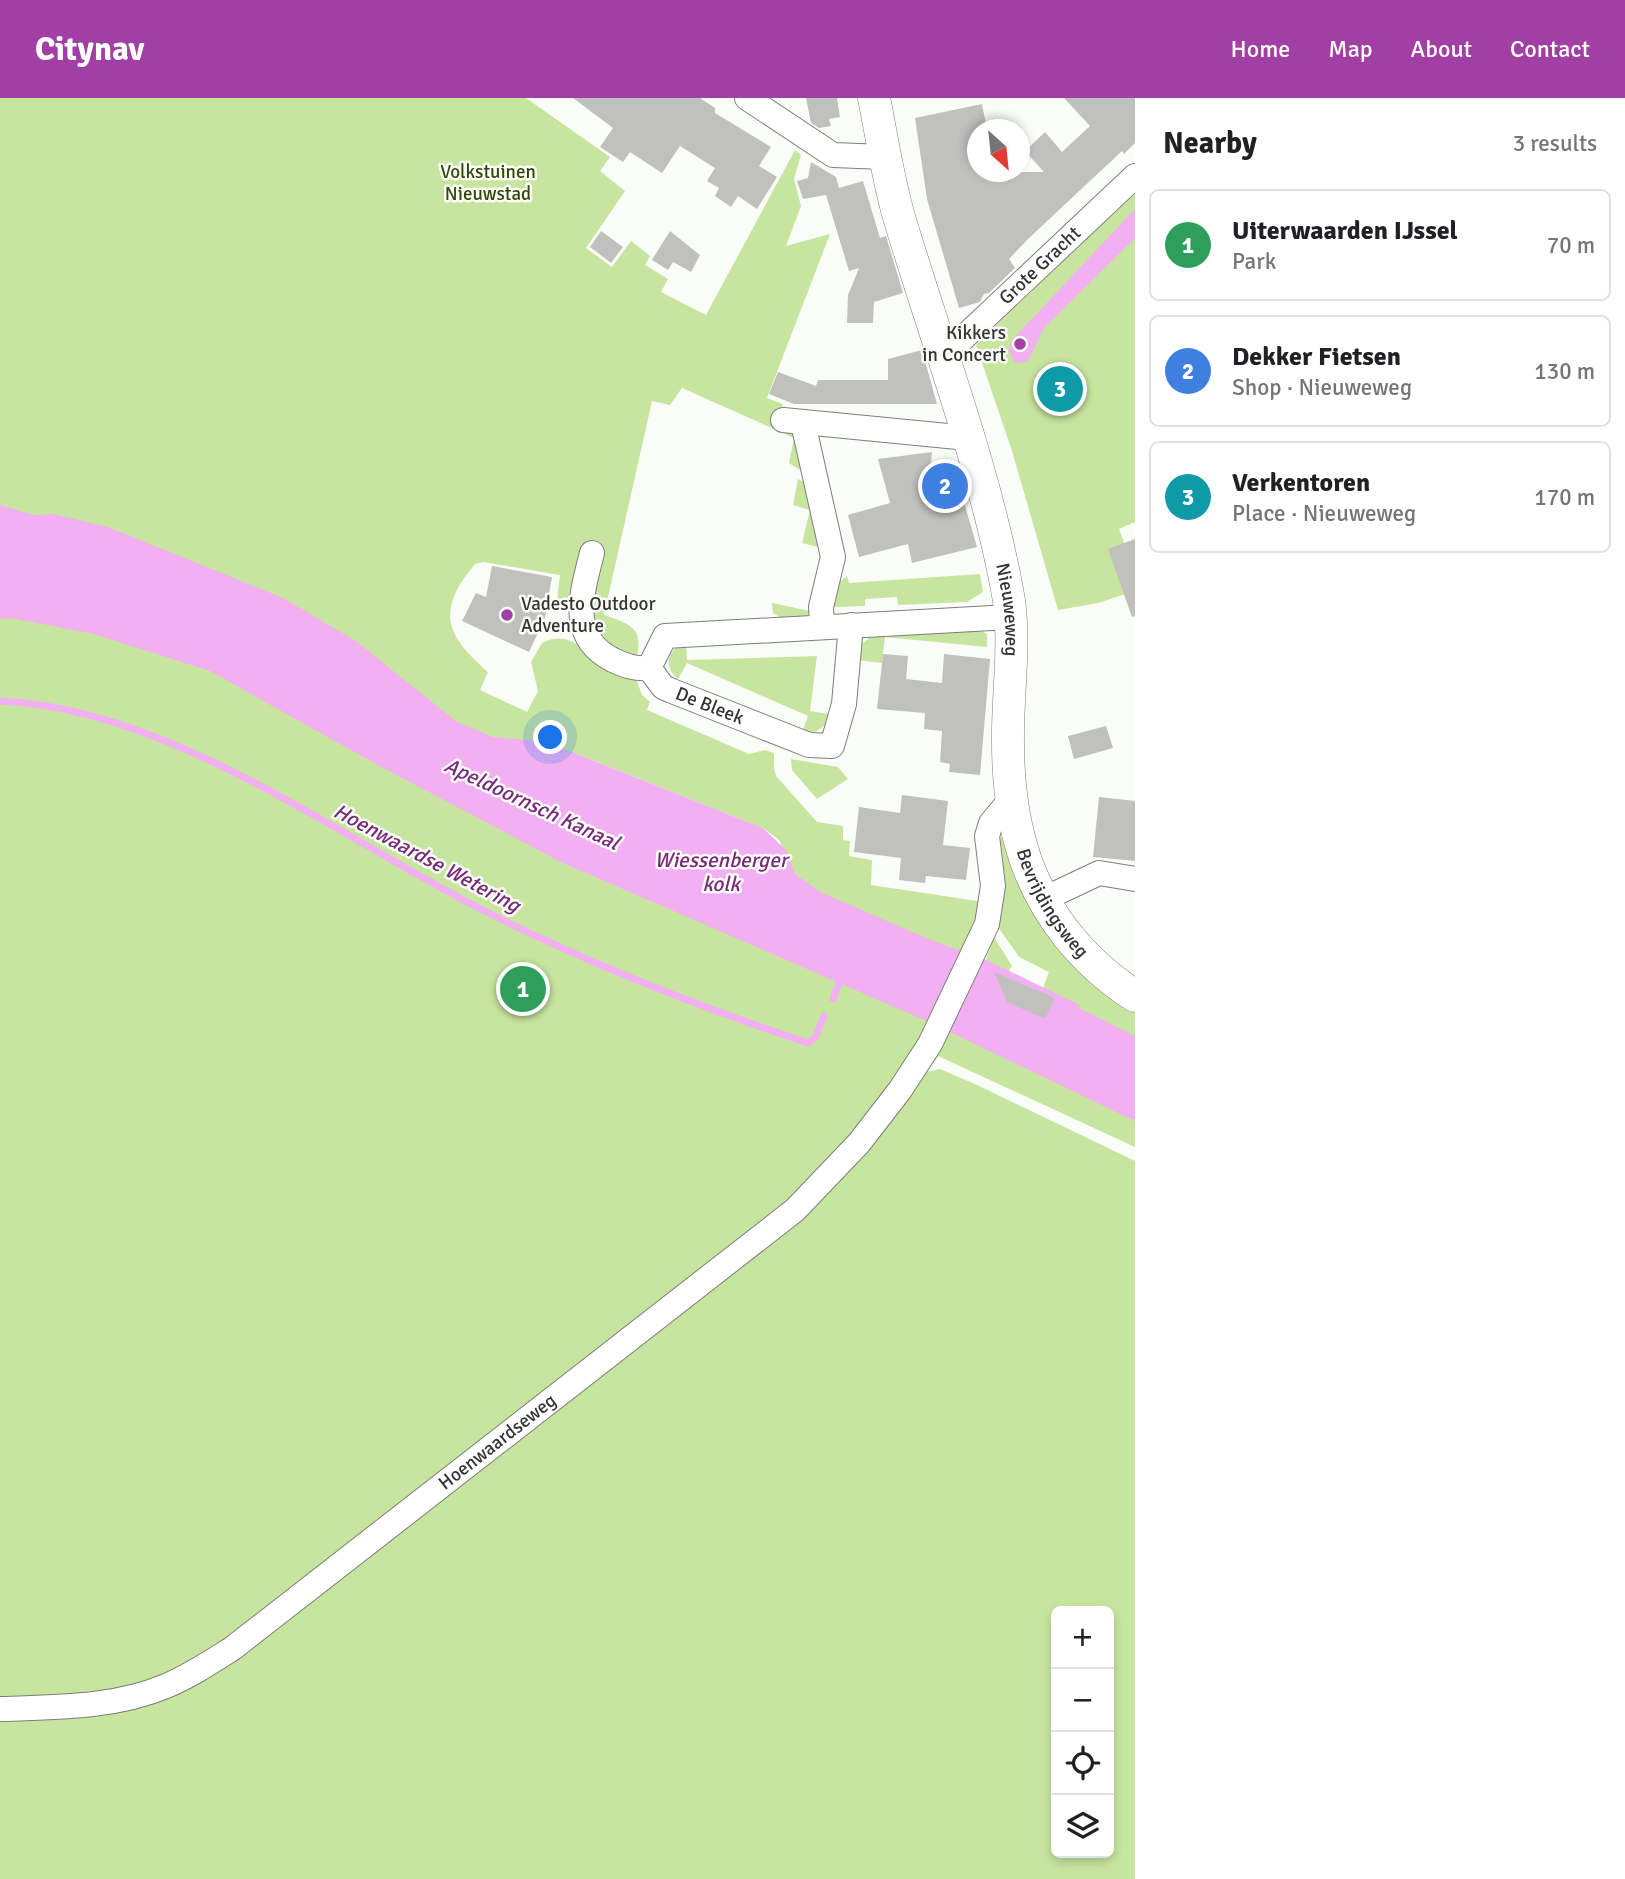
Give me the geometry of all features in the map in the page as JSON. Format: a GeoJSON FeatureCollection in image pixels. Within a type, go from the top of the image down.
{"type":"FeatureCollection","features":[{"type":"Feature","properties":{"kind":"main road","name":"Nieuweweg"},"geometry":{"type":"LineString","coordinates":[[874,98],[899,217],[996,535],[1010,617],[1007,743],[1011,792]]}},
{"type":"Feature","properties":{"kind":"main road","name":"Bevrijdingsweg"},"geometry":{"type":"LineString","coordinates":[[1011,792],[1025,856],[1044,899],[1066,934],[1091,962],[1135,996]]}},
{"type":"Feature","properties":{"kind":"street"},"geometry":{"type":"LineString","coordinates":[[747,98],[833,155],[885,156]]}},
{"type":"Feature","properties":{"kind":"street","name":"Grote Gracht"},"geometry":{"type":"LineString","coordinates":[[940,347],[959,342],[1135,176]]}},
{"type":"Feature","properties":{"kind":"street"},"geometry":{"type":"LineString","coordinates":[[822,627],[821,607],[833,557],[793,421],[968,438]]}},
{"type":"Feature","properties":{"kind":"street"},"geometry":{"type":"LineString","coordinates":[[592,553],[580,608],[585,634],[597,651],[635,669],[649,668],[665,636],[1010,617]]}},
{"type":"Feature","properties":{"kind":"street","name":"De Bleek"},"geometry":{"type":"LineString","coordinates":[[649,668],[663,687],[672,691],[809,746],[832,746],[844,704],[851,625]]}},
{"type":"Feature","properties":{"kind":"street","name":"Hoenwaardseweg"},"geometry":{"type":"LineString","coordinates":[[0,1709],[71,1707],[151,1692],[199,1669],[233,1648],[795,1210],[859,1143],[927,1049],[979,944],[993,895],[987,836],[991,823],[1011,792]]}},
{"type":"Feature","properties":{"kind":"street"},"geometry":{"type":"LineString","coordinates":[[1044,899],[1099,873],[1135,879]]}},
{"type":"Feature","properties":{"kind":"green space","name":"Volkstuinen Nieuwstad"},"geometry":{"type":"Polygon","coordinates":[[[0,98],[526,98],[610,157],[600,171],[625,191],[586,248],[612,267],[631,241],[650,256],[645,265],[668,279],[661,292],[706,315],[795,150],[801,155],[794,179],[801,206],[786,246],[830,234],[767,398],[783,404],[780,413],[796,426],[803,472],[789,463],[794,438],[682,388],[670,405],[652,401],[604,615],[628,625],[637,634],[636,659],[629,659],[557,600],[560,575],[483,562],[475,564],[454,596],[450,610],[451,622],[463,646],[488,672],[480,690],[527,712],[538,691],[531,662],[542,643],[567,640],[574,642],[605,665],[636,679],[642,695],[650,702],[647,710],[749,754],[765,750],[774,753],[774,770],[777,777],[817,822],[843,826],[843,840],[850,841],[849,856],[872,860],[871,885],[984,902],[964,952],[986,960],[994,937],[1012,966],[1009,971],[1043,988],[1049,972],[1019,957],[998,927],[1004,883],[999,838],[1004,836],[1135,1010],[1135,1147],[938,1056],[927,1072],[940,1069],[1135,1161],[1135,1879],[0,1879],[0,98]],[[572,752],[806,883],[795,874],[779,840],[763,828],[572,752]]]}},
{"type":"Feature","properties":{"kind":"green space"},"geometry":{"type":"Polygon","coordinates":[[[1135,192],[1135,522],[1119,529],[1135,573],[1135,591],[1098,603],[1058,610],[1012,451],[976,345],[1135,192]]]}},
{"type":"Feature","properties":{"kind":"green space"},"geometry":{"type":"Polygon","coordinates":[[[798,479],[806,483],[822,548],[802,543],[810,510],[793,505],[798,479]]]}},
{"type":"Feature","properties":{"kind":"green space"},"geometry":{"type":"Polygon","coordinates":[[[980,574],[983,592],[967,602],[898,605],[897,597],[865,599],[865,606],[832,607],[837,584],[847,576],[849,583],[980,574]]]}},
{"type":"Feature","properties":{"kind":"green space"},"geometry":{"type":"Polygon","coordinates":[[[772,603],[810,611],[807,616],[780,617],[773,613],[772,603]]]}},
{"type":"Feature","properties":{"kind":"green space"},"geometry":{"type":"Polygon","coordinates":[[[976,628],[987,634],[987,647],[885,637],[882,663],[857,660],[862,644],[874,634],[976,628]]]}},
{"type":"Feature","properties":{"kind":"green space"},"geometry":{"type":"Polygon","coordinates":[[[686,642],[687,660],[817,656],[810,711],[828,714],[824,726],[815,732],[802,733],[808,716],[687,663],[678,679],[670,668],[669,658],[675,649],[686,642]]]}},
{"type":"Feature","properties":{"kind":"green space"},"geometry":{"type":"Polygon","coordinates":[[[791,759],[838,767],[848,779],[817,799],[792,770],[791,759]]]}},
{"type":"Feature","properties":{"kind":"water"},"geometry":{"type":"Polygon","coordinates":[[[1135,209],[1135,238],[1044,328],[1028,361],[1014,363],[1009,351],[1012,340],[1135,209]]]}},
{"type":"Feature","properties":{"kind":"water","name":"Wiessenberger kolk"},"geometry":{"type":"Polygon","coordinates":[[[0,505],[34,515],[53,514],[108,527],[283,598],[356,641],[457,722],[493,737],[537,741],[572,752],[763,828],[786,850],[795,874],[822,893],[931,940],[986,960],[1080,1005],[1079,1008],[1135,1036],[1135,1121],[929,1022],[563,863],[376,764],[210,671],[94,634],[11,618],[0,619],[0,505]]]}},
{"type":"Feature","properties":{"kind":"building"},"geometry":{"type":"Polygon","coordinates":[[[573,98],[700,98],[715,108],[715,113],[771,147],[759,166],[777,177],[757,209],[738,196],[731,207],[715,196],[719,188],[707,181],[715,168],[680,146],[662,173],[630,152],[623,162],[600,147],[613,128],[573,98]]]}},
{"type":"Feature","properties":{"kind":"building"},"geometry":{"type":"Polygon","coordinates":[[[806,98],[837,98],[840,117],[829,119],[831,126],[819,128],[811,123],[806,98]]]}},
{"type":"Feature","properties":{"kind":"building"},"geometry":{"type":"Polygon","coordinates":[[[1064,98],[1135,98],[1135,143],[1124,154],[1122,151],[1028,239],[1009,259],[1015,268],[989,293],[984,294],[980,302],[959,308],[927,199],[915,118],[982,104],[985,119],[967,119],[967,182],[1030,182],[1030,172],[1044,172],[1030,157],[1030,146],[1045,132],[1062,152],[1090,126],[1064,98]]]}},
{"type":"Feature","properties":{"kind":"building"},"geometry":{"type":"Polygon","coordinates":[[[811,162],[836,177],[839,188],[863,181],[880,238],[886,236],[903,293],[874,302],[873,323],[847,323],[848,295],[859,268],[849,271],[826,195],[803,199],[797,181],[808,178],[811,162]]]}},
{"type":"Feature","properties":{"kind":"building"},"geometry":{"type":"Polygon","coordinates":[[[601,231],[623,247],[611,263],[590,247],[601,231]]]}},
{"type":"Feature","properties":{"kind":"building"},"geometry":{"type":"Polygon","coordinates":[[[670,231],[700,255],[691,272],[673,262],[668,270],[652,260],[670,231]]]}},
{"type":"Feature","properties":{"kind":"building"},"geometry":{"type":"Polygon","coordinates":[[[922,350],[937,404],[794,404],[769,394],[778,372],[816,386],[818,380],[888,380],[888,359],[922,350]]]}},
{"type":"Feature","properties":{"kind":"building"},"geometry":{"type":"Polygon","coordinates":[[[1056,378],[1064,378],[1071,385],[1071,393],[1064,400],[1056,400],[1049,393],[1049,385],[1056,378]]]}},
{"type":"Feature","properties":{"kind":"building"},"geometry":{"type":"Polygon","coordinates":[[[932,452],[931,463],[953,464],[977,547],[912,563],[908,544],[859,557],[848,515],[890,503],[878,459],[932,452]]]}},
{"type":"Feature","properties":{"kind":"building"},"geometry":{"type":"Polygon","coordinates":[[[1135,539],[1135,616],[1132,617],[1108,549],[1135,539]]]}},
{"type":"Feature","properties":{"kind":"building"},"geometry":{"type":"Polygon","coordinates":[[[492,566],[552,577],[545,618],[529,652],[462,621],[476,593],[486,597],[492,566]]]}},
{"type":"Feature","properties":{"kind":"building"},"geometry":{"type":"Polygon","coordinates":[[[883,654],[908,656],[906,679],[942,683],[944,654],[990,659],[980,775],[949,772],[950,764],[940,762],[942,731],[924,729],[925,713],[877,709],[883,654]]]}},
{"type":"Feature","properties":{"kind":"building"},"geometry":{"type":"Polygon","coordinates":[[[1106,726],[1113,748],[1074,759],[1068,736],[1106,726]]]}},
{"type":"Feature","properties":{"kind":"building"},"geometry":{"type":"Polygon","coordinates":[[[902,795],[948,801],[943,845],[970,848],[966,880],[926,876],[925,883],[899,880],[901,858],[854,852],[859,807],[900,813],[902,795]]]}},
{"type":"Feature","properties":{"kind":"building"},"geometry":{"type":"Polygon","coordinates":[[[1099,797],[1135,801],[1135,861],[1093,857],[1099,797]]]}},
{"type":"Feature","properties":{"kind":"building"},"geometry":{"type":"Polygon","coordinates":[[[994,972],[1055,998],[1045,1019],[1007,1002],[994,972]]]}},
{"type":"Feature","properties":{"kind":"waterway","name":"Hoenwaardse Wetering"},"geometry":{"type":"LineString","coordinates":[[0,701],[61,709],[123,725],[183,749],[243,777],[471,904],[595,963],[680,997],[808,1043],[815,1038],[824,1016]]}},
{"type":"Feature","properties":{"kind":"waterway","name":"Hoenwaardse Wetering"},"geometry":{"type":"LineString","coordinates":[[833,999],[841,977]]}},
{"type":"Feature","properties":{"kind":"place","name":"Kikkers in Concert"},"geometry":{"type":"Point","coordinates":[1020,344]}},
{"type":"Feature","properties":{"kind":"place","name":"Verkentoren"},"geometry":{"type":"Point","coordinates":[1060,389]}},
{"type":"Feature","properties":{"kind":"place","name":"Dekker Fietsen"},"geometry":{"type":"Point","coordinates":[945,486]}},
{"type":"Feature","properties":{"kind":"place","name":"Vadesto Outdoor Adventure"},"geometry":{"type":"Point","coordinates":[507,615]}},
{"type":"Feature","properties":{"kind":"place","name":"Uiterwaarden IJssel"},"geometry":{"type":"Point","coordinates":[523,989]}},
{"type":"Feature","properties":{"kind":"water label","name":"Apeldoornsch Kanaal"},"geometry":{"type":"Point","coordinates":[532,804]}}]}
